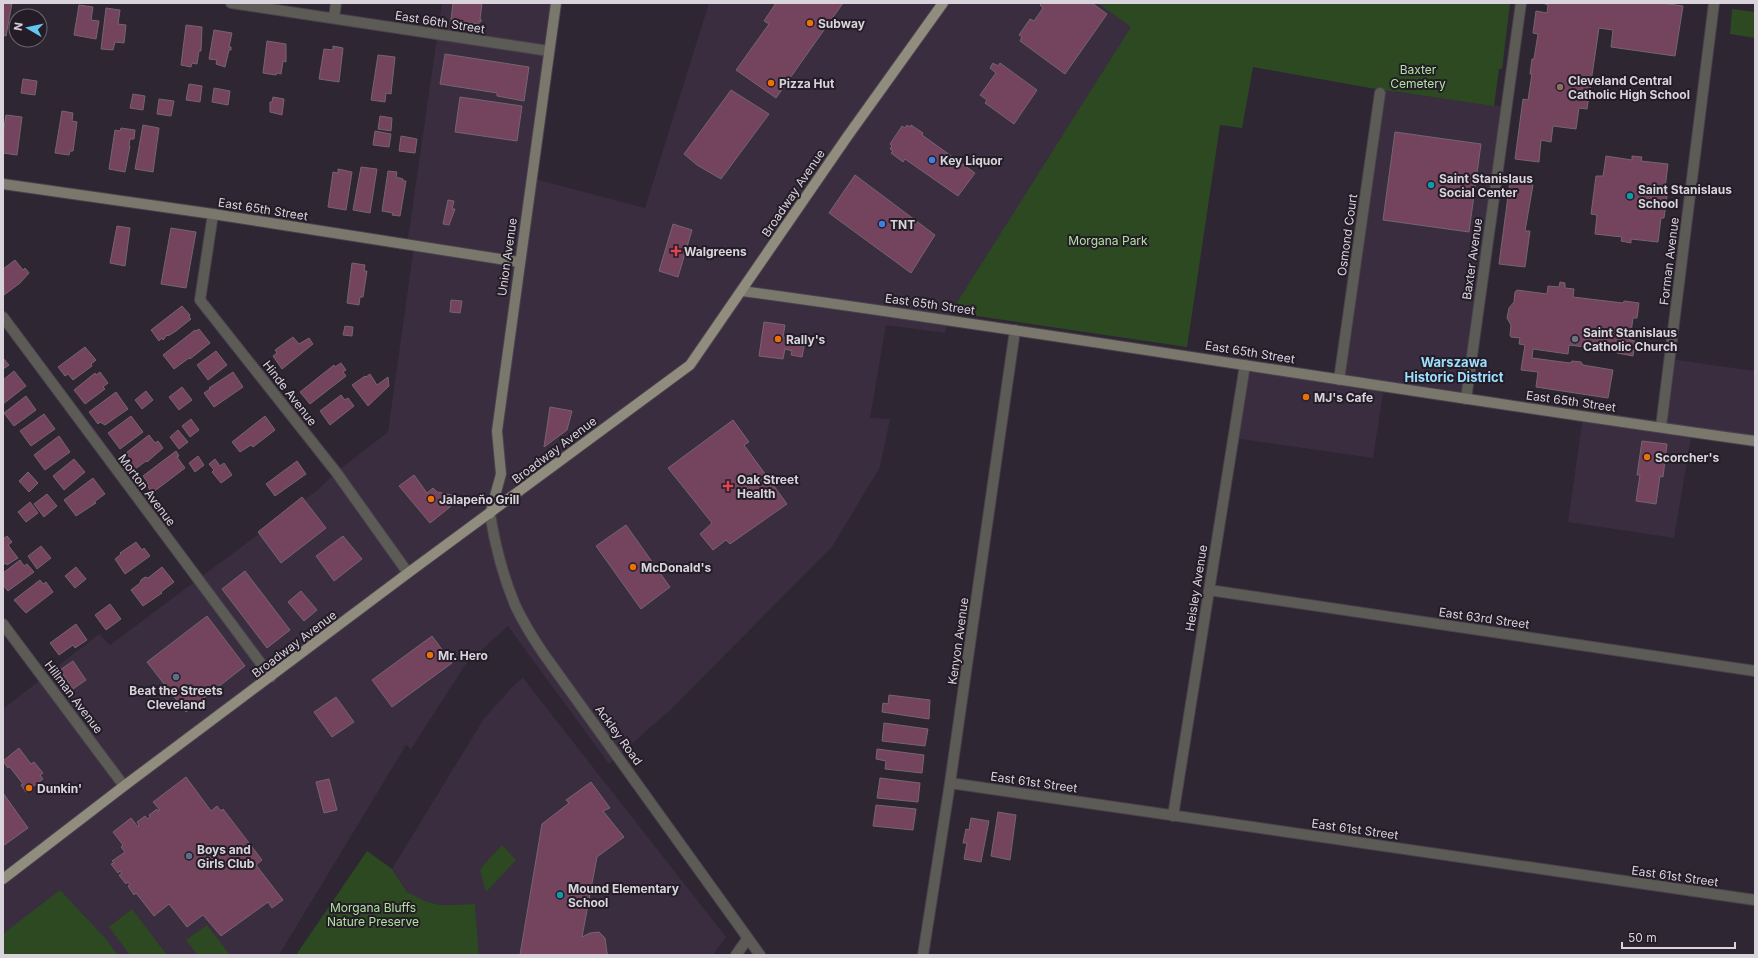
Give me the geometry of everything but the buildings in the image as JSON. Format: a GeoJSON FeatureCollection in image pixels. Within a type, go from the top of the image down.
{"type":"FeatureCollection","features":[{"type":"Feature","properties":{"kind":"main road","name":"Broadway Avenue"},"geometry":{"type":"LineString","coordinates":[[3,879],[124,786],[408,573],[690,366],[847,137],[943,3]]}},
{"type":"Feature","properties":{"kind":"street","name":"East 66th Street"},"geometry":{"type":"LineString","coordinates":[[232,3],[549,51]]}},
{"type":"Feature","properties":{"kind":"street"},"geometry":{"type":"LineString","coordinates":[[334,18],[336,3]]}},
{"type":"Feature","properties":{"kind":"street","name":"Union Avenue"},"geometry":{"type":"LineString","coordinates":[[490,514],[501,474],[496,431],[556,3]]}},
{"type":"Feature","properties":{"kind":"street","name":"Baxter Avenue"},"geometry":{"type":"LineString","coordinates":[[1466,399],[1521,3]]}},
{"type":"Feature","properties":{"kind":"street","name":"Forman Avenue"},"geometry":{"type":"LineString","coordinates":[[1661,427],[1714,3]]}},
{"type":"Feature","properties":{"kind":"street","name":"Osmond Court"},"geometry":{"type":"LineString","coordinates":[[1339,380],[1380,93]]}},
{"type":"Feature","properties":{"kind":"street","name":"East 65th Street"},"geometry":{"type":"LineString","coordinates":[[3,184],[214,214],[520,262]]}},
{"type":"Feature","properties":{"kind":"street","name":"Hinde Avenue"},"geometry":{"type":"LineString","coordinates":[[214,214],[200,300],[336,472],[408,573]]}},
{"type":"Feature","properties":{"kind":"street","name":"East 65th Street"},"geometry":{"type":"LineString","coordinates":[[742,291],[1245,364],[1339,380],[1755,441]]}},
{"type":"Feature","properties":{"kind":"street","name":"Morton Avenue"},"geometry":{"type":"LineString","coordinates":[[3,317],[271,677]]}},
{"type":"Feature","properties":{"kind":"street","name":"Kenyon Avenue"},"geometry":{"type":"LineString","coordinates":[[923,955],[950,783],[1015,330]]}},
{"type":"Feature","properties":{"kind":"street","name":"Heisley Avenue"},"geometry":{"type":"LineString","coordinates":[[1173,816],[1245,364]]}},
{"type":"Feature","properties":{"kind":"street","name":"Ackley Road"},"geometry":{"type":"LineString","coordinates":[[490,514],[495,546],[515,606],[528,630],[760,955]]}},
{"type":"Feature","properties":{"kind":"street","name":"East 63rd Street"},"geometry":{"type":"LineString","coordinates":[[1209,590],[1755,671]]}},
{"type":"Feature","properties":{"kind":"street","name":"Hillman Avenue"},"geometry":{"type":"LineString","coordinates":[[3,624],[124,786]]}},
{"type":"Feature","properties":{"kind":"street","name":"East 61st Street"},"geometry":{"type":"LineString","coordinates":[[950,783],[1755,900]]}},
{"type":"Feature","properties":{"kind":"street"},"geometry":{"type":"LineString","coordinates":[[736,955],[748,938]]}},
{"type":"Feature","properties":{"kind":"shaded area"},"geometry":{"type":"Polygon","coordinates":[[[442,3],[556,3],[531,178],[645,208],[709,3],[1510,3],[1502,69],[1401,55],[1395,92],[1507,107],[1466,399],[1384,387],[1373,458],[1233,438],[1245,365],[1339,379],[1379,89],[1253,67],[1242,128],[1220,125],[1187,347],[951,312],[945,333],[886,325],[870,418],[890,419],[880,467],[832,547],[670,710],[609,764],[508,626],[465,665],[411,749],[406,745],[279,955],[3,955],[3,709],[99,634],[110,645],[319,489],[336,472],[388,432],[414,246],[407,245],[442,3]]]}},
{"type":"Feature","properties":{"kind":"shaded area"},"geometry":{"type":"Polygon","coordinates":[[[1670,359],[1755,371],[1755,441],[1692,432],[1674,538],[1568,522],[1583,416],[1661,427],[1670,359]]]}},
{"type":"Feature","properties":{"kind":"shaded area"},"geometry":{"type":"Polygon","coordinates":[[[523,678],[726,937],[713,955],[479,955],[475,904],[441,905],[427,902],[407,892],[392,869],[483,720],[516,683],[523,678]]]}},
{"type":"Feature","properties":{"kind":"green space","name":"Morgana Park"},"geometry":{"type":"Polygon","coordinates":[[[1098,3],[1510,3],[1502,69],[1499,69],[1494,106],[1370,88],[1253,67],[1242,128],[1220,125],[1187,347],[951,312],[1131,27],[1098,3]]]}},
{"type":"Feature","properties":{"kind":"green space"},"geometry":{"type":"Polygon","coordinates":[[[1732,9],[1755,12],[1755,38],[1730,34],[1732,9]]]}},
{"type":"Feature","properties":{"kind":"green space"},"geometry":{"type":"Polygon","coordinates":[[[502,845],[516,860],[486,892],[480,871],[502,845]]]}},
{"type":"Feature","properties":{"kind":"green space","name":"Morgana Bluffs Nature Preserve"},"geometry":{"type":"Polygon","coordinates":[[[367,851],[392,869],[407,892],[427,902],[441,905],[475,904],[479,955],[296,955],[367,851]]]}},
{"type":"Feature","properties":{"kind":"green space"},"geometry":{"type":"Polygon","coordinates":[[[60,890],[105,938],[118,955],[3,955],[3,934],[60,890]]]}},
{"type":"Feature","properties":{"kind":"green space"},"geometry":{"type":"Polygon","coordinates":[[[132,909],[167,955],[130,955],[109,927],[132,909]]]}},
{"type":"Feature","properties":{"kind":"green space"},"geometry":{"type":"Polygon","coordinates":[[[207,925],[230,955],[198,955],[186,940],[207,925]]]}},
{"type":"Feature","properties":{"kind":"place","name":"Subway"},"geometry":{"type":"Point","coordinates":[810,23]}},
{"type":"Feature","properties":{"kind":"place","name":"Pizza Hut"},"geometry":{"type":"Point","coordinates":[771,83]}},
{"type":"Feature","properties":{"kind":"place","name":"Cleveland Central Catholic High School"},"geometry":{"type":"Point","coordinates":[1560,87]}},
{"type":"Feature","properties":{"kind":"place","name":"Key Liquor"},"geometry":{"type":"Point","coordinates":[932,160]}},
{"type":"Feature","properties":{"kind":"place","name":"Saint Stanislaus Social Center"},"geometry":{"type":"Point","coordinates":[1431,185]}},
{"type":"Feature","properties":{"kind":"place","name":"Saint Stanislaus School"},"geometry":{"type":"Point","coordinates":[1630,196]}},
{"type":"Feature","properties":{"kind":"place","name":"TNT"},"geometry":{"type":"Point","coordinates":[882,224]}},
{"type":"Feature","properties":{"kind":"place","name":"Walgreens"},"geometry":{"type":"Point","coordinates":[676,251]}},
{"type":"Feature","properties":{"kind":"place","name":"Rally's"},"geometry":{"type":"Point","coordinates":[778,339]}},
{"type":"Feature","properties":{"kind":"place","name":"Saint Stanislaus Catholic Church"},"geometry":{"type":"Point","coordinates":[1575,339]}},
{"type":"Feature","properties":{"kind":"place","name":"MJ's Cafe"},"geometry":{"type":"Point","coordinates":[1306,397]}},
{"type":"Feature","properties":{"kind":"place","name":"Scorcher's"},"geometry":{"type":"Point","coordinates":[1647,457]}},
{"type":"Feature","properties":{"kind":"place","name":"Oak Street Health"},"geometry":{"type":"Point","coordinates":[728,486]}},
{"type":"Feature","properties":{"kind":"place","name":"Jalapeño Grill"},"geometry":{"type":"Point","coordinates":[431,499]}},
{"type":"Feature","properties":{"kind":"place","name":"McDonald's"},"geometry":{"type":"Point","coordinates":[633,567]}},
{"type":"Feature","properties":{"kind":"place","name":"Mr. Hero"},"geometry":{"type":"Point","coordinates":[430,655]}},
{"type":"Feature","properties":{"kind":"place","name":"Beat the Streets Cleveland"},"geometry":{"type":"Point","coordinates":[176,677]}},
{"type":"Feature","properties":{"kind":"place","name":"Dunkin'"},"geometry":{"type":"Point","coordinates":[29,788]}},
{"type":"Feature","properties":{"kind":"place","name":"Boys and Girls Club"},"geometry":{"type":"Point","coordinates":[189,856]}},
{"type":"Feature","properties":{"kind":"place","name":"Mound Elementary School"},"geometry":{"type":"Point","coordinates":[560,895]}},
{"type":"Feature","properties":{"kind":"district","name":"Warszawa Historic District"},"geometry":{"type":"Point","coordinates":[1454,370]}},
{"type":"Feature","properties":{"kind":"park label","name":"Baxter Cemetery"},"geometry":{"type":"Point","coordinates":[1418,76]}}]}
